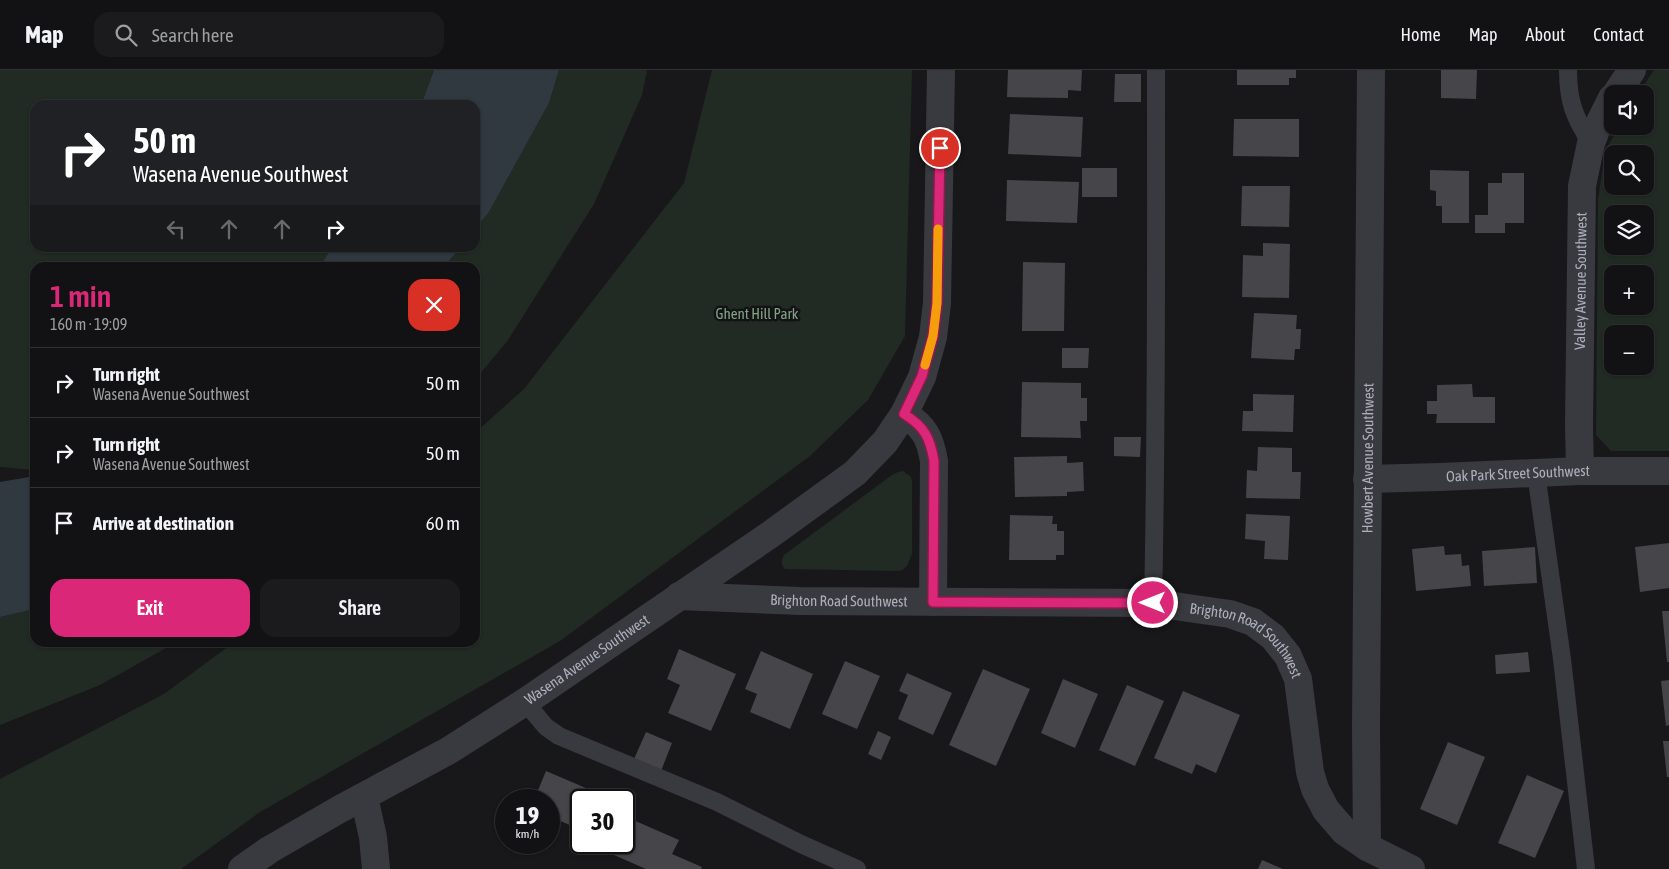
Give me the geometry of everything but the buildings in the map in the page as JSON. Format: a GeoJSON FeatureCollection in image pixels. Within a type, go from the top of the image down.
{"type":"FeatureCollection","features":[{"type":"Feature","properties":{"kind":"street","name":"Wasena Avenue Southwest"},"geometry":{"type":"LineString","coordinates":[[242,869],[269,850],[340,808],[448,751],[525,702],[771,534],[856,473],[885,442],[904,414],[922,376],[933,336],[937,303],[941,70]]}},
{"type":"Feature","properties":{"kind":"street","name":"Howbert Avenue Southwest"},"geometry":{"type":"LineString","coordinates":[[1367,847],[1367,479],[1371,70]]}},
{"type":"Feature","properties":{"kind":"street"},"geometry":{"type":"LineString","coordinates":[[1622,85],[1632,70]]}},
{"type":"Feature","properties":{"kind":"street","name":"Valley Avenue Southwest"},"geometry":{"type":"LineString","coordinates":[[1580,471],[1582,186],[1591,144],[1604,114]]}},
{"type":"Feature","properties":{"kind":"street"},"geometry":{"type":"LineString","coordinates":[[904,414],[924,430],[931,443],[934,461],[933,602]]}},
{"type":"Feature","properties":{"kind":"street","name":"Oak Park Street Southwest"},"geometry":{"type":"LineString","coordinates":[[1367,479],[1440,478],[1580,471],[1669,471]]}},
{"type":"Feature","properties":{"kind":"street","name":"Brighton Road Southwest"},"geometry":{"type":"LineString","coordinates":[[679,596],[800,601],[1153,603],[1230,614],[1253,622],[1274,637],[1288,656],[1298,679],[1310,772],[1315,789],[1326,810],[1345,832],[1367,847],[1411,869]]}},
{"type":"Feature","properties":{"kind":"street"},"geometry":{"type":"LineString","coordinates":[[364,797],[374,837],[376,869]]}},
{"type":"Feature","properties":{"kind":"lane"},"geometry":{"type":"LineString","coordinates":[[1153,603],[1156,70]]}},
{"type":"Feature","properties":{"kind":"lane"},"geometry":{"type":"LineString","coordinates":[[1568,70],[1569,96],[1577,121],[1591,144]]}},
{"type":"Feature","properties":{"kind":"lane"},"geometry":{"type":"LineString","coordinates":[[1536,473],[1562,659],[1586,869]]}},
{"type":"Feature","properties":{"kind":"lane"},"geometry":{"type":"LineString","coordinates":[[525,702],[546,727],[559,736],[716,802],[856,869]]}},
{"type":"Feature","properties":{"kind":"green space"},"geometry":{"type":"Polygon","coordinates":[[[0,70],[434,70],[423,100],[30,100],[30,252],[329,252],[322,262],[30,262],[30,470],[0,467],[0,70]]]}},
{"type":"Feature","properties":{"kind":"green space"},"geometry":{"type":"Polygon","coordinates":[[[559,70],[647,70],[642,95],[594,204],[508,340],[480,374],[480,262],[449,262],[457,252],[480,252],[480,223],[489,212],[549,103],[559,70]]]}},
{"type":"Feature","properties":{"kind":"green space","name":"Ghent Hill Park"},"geometry":{"type":"Polygon","coordinates":[[[712,70],[912,70],[905,336],[868,400],[810,456],[560,641],[260,812],[181,869],[0,869],[0,779],[164,694],[228,647],[480,647],[480,429],[524,389],[684,183],[712,70]]]}},
{"type":"Feature","properties":{"kind":"green space"},"geometry":{"type":"Polygon","coordinates":[[[1654,70],[1669,70],[1669,451],[1611,451],[1596,435],[1598,200],[1604,159],[1604,195],[1654,195],[1654,145],[1609,145],[1614,135],[1654,135],[1654,85],[1644,85],[1654,70]]]}},
{"type":"Feature","properties":{"kind":"green space"},"geometry":{"type":"Polygon","coordinates":[[[903,471],[911,477],[912,481],[912,554],[907,566],[902,570],[896,571],[785,569],[782,562],[784,555],[892,475],[903,471]]]}},
{"type":"Feature","properties":{"kind":"green space"},"geometry":{"type":"Polygon","coordinates":[[[30,610],[30,647],[168,647],[100,685],[0,725],[0,617],[30,610]]]}},
{"type":"Feature","properties":{"kind":"shaded area"},"geometry":{"type":"Polygon","coordinates":[[[434,70],[559,70],[549,103],[489,212],[480,223],[480,100],[423,100],[434,70]]]}},
{"type":"Feature","properties":{"kind":"shaded area"},"geometry":{"type":"Polygon","coordinates":[[[329,252],[457,252],[448,262],[322,262],[329,252]]]}},
{"type":"Feature","properties":{"kind":"shaded area"},"geometry":{"type":"Polygon","coordinates":[[[30,477],[30,610],[0,617],[0,482],[30,477]]]}},
{"type":"Feature","properties":{"kind":"slow traffic"},"geometry":{"type":"LineString","coordinates":[[925,365],[933,336],[937,303],[938,229]]}},
{"type":"Feature","properties":{"kind":"route"},"geometry":{"type":"LineString","coordinates":[[940,148],[937,303],[933,336],[922,376],[904,414],[924,430],[931,443],[934,461],[933,602],[1153,603]]}}]}
